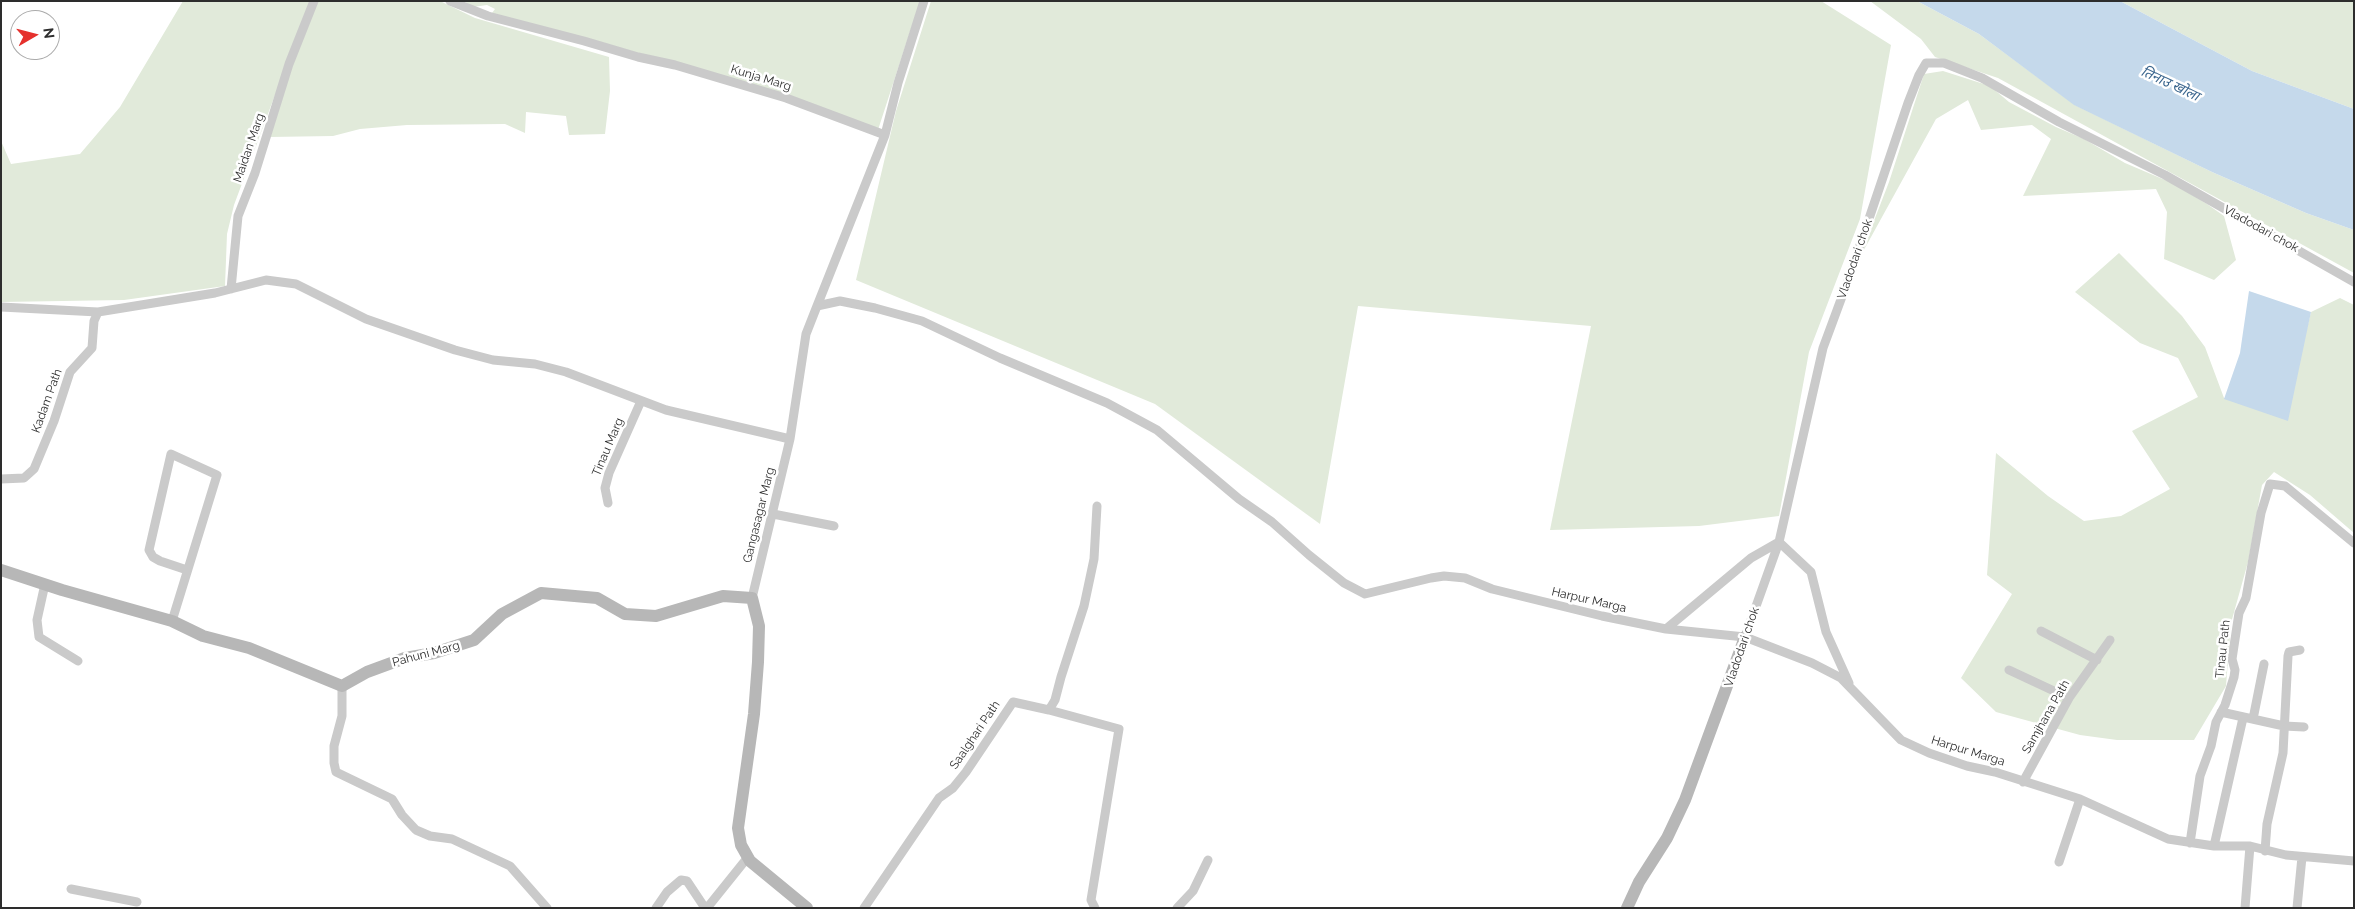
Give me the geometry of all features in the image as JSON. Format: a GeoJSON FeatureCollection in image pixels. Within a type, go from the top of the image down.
{"type":"FeatureCollection","features":[{"type":"Feature","properties":{"kind":"street","name":"Maidan Marg"},"geometry":{"type":"LineString","coordinates":[[231,289],[238,216],[255,174],[289,64],[314,1]]}},
{"type":"Feature","properties":{"kind":"street","name":"Kunja Marg"},"geometry":{"type":"LineString","coordinates":[[450,1],[488,16],[584,41],[638,58],[675,65],[786,98],[885,135]]}},
{"type":"Feature","properties":{"kind":"street"},"geometry":{"type":"LineString","coordinates":[[817,306],[885,135],[898,83],[924,1]]}},
{"type":"Feature","properties":{"kind":"street","name":"Vladodari chok"},"geometry":{"type":"LineString","coordinates":[[1627,908],[1639,882],[1667,838],[1685,800],[1746,637],[1779,542],[1823,348],[1850,275],[1908,103],[1919,74],[1926,63],[1944,63],[1982,78],[2059,122],[2165,175],[2354,282]]}},
{"type":"Feature","properties":{"kind":"street"},"geometry":{"type":"LineString","coordinates":[[1,307],[98,312],[231,289],[266,280],[296,284],[366,319],[401,333],[493,360],[535,364],[566,372],[642,402],[692,418],[790,439]]}},
{"type":"Feature","properties":{"kind":"street","name":"Harpur Marga"},"geometry":{"type":"LineString","coordinates":[[817,306],[840,301],[922,321],[1000,358],[1107,403],[1156,430],[1239,499],[1272,522],[1344,583],[1364,594],[1444,576],[1465,578],[1492,589],[1542,602],[1666,629],[1746,637],[1812,663],[1841,678],[1901,740],[1929,753],[2080,800],[2168,840],[2214,846],[2250,846],[2266,851],[2302,857],[2354,861]]}},
{"type":"Feature","properties":{"kind":"street","name":"Gangasagar Marg"},"geometry":{"type":"LineString","coordinates":[[752,598],[774,514],[790,439],[806,334],[817,306]]}},
{"type":"Feature","properties":{"kind":"street","name":"Kadam Path"},"geometry":{"type":"LineString","coordinates":[[1,479],[24,478],[34,469],[54,421],[70,372],[92,348],[94,321],[98,312]]}},
{"type":"Feature","properties":{"kind":"street","name":"Tinau Marg"},"geometry":{"type":"LineString","coordinates":[[608,502],[605,488],[609,473],[642,402]]}},
{"type":"Feature","properties":{"kind":"street"},"geometry":{"type":"LineString","coordinates":[[172,621],[217,475],[171,454],[149,550],[153,557],[187,570]]}},
{"type":"Feature","properties":{"kind":"street","name":"Tinau Path"},"geometry":{"type":"LineString","coordinates":[[2190,843],[2200,776],[2211,746],[2216,722],[2234,677],[2235,670],[2232,658],[2239,613],[2246,598],[2261,513],[2270,484],[2285,486],[2354,542]]}},
{"type":"Feature","properties":{"kind":"street"},"geometry":{"type":"LineString","coordinates":[[1095,908],[1091,900],[1119,728],[1049,710],[1055,700],[1060,677],[1084,606],[1094,559],[1097,506]]}},
{"type":"Feature","properties":{"kind":"street"},"geometry":{"type":"LineString","coordinates":[[774,514],[834,526]]}},
{"type":"Feature","properties":{"kind":"street"},"geometry":{"type":"LineString","coordinates":[[1666,629],[1751,558],[1779,542],[1811,572],[1826,632],[1852,689]]}},
{"type":"Feature","properties":{"kind":"street"},"geometry":{"type":"LineString","coordinates":[[1,570],[172,621],[203,636],[249,648],[342,686],[342,716],[334,746],[336,772],[392,799],[402,816],[416,830],[430,836],[452,839],[510,866],[547,908]]}},
{"type":"Feature","properties":{"kind":"street"},"geometry":{"type":"LineString","coordinates":[[45,584],[37,620],[39,637],[78,661]]}},
{"type":"Feature","properties":{"kind":"street","name":"Pahuni Marg"},"geometry":{"type":"LineString","coordinates":[[342,686],[366,672],[405,658],[434,653],[474,640],[502,614],[542,593],[597,598],[625,614],[656,616],[723,596],[752,598]]}},
{"type":"Feature","properties":{"kind":"street"},"geometry":{"type":"LineString","coordinates":[[752,598],[759,626],[758,662],[754,714],[738,828],[741,845],[748,857],[806,908]]}},
{"type":"Feature","properties":{"kind":"street"},"geometry":{"type":"LineString","coordinates":[[2041,632],[2097,660]]}},
{"type":"Feature","properties":{"kind":"street","name":"Samjhana Path"},"geometry":{"type":"LineString","coordinates":[[2023,782],[2069,698],[2110,640]]}},
{"type":"Feature","properties":{"kind":"street"},"geometry":{"type":"LineString","coordinates":[[2266,851],[2267,824],[2283,753],[2288,656],[2289,652],[2300,650]]}},
{"type":"Feature","properties":{"kind":"street"},"geometry":{"type":"LineString","coordinates":[[2253,719],[2264,664]]}},
{"type":"Feature","properties":{"kind":"street"},"geometry":{"type":"LineString","coordinates":[[2009,670],[2069,698]]}},
{"type":"Feature","properties":{"kind":"street","name":"Saalghari Path"},"geometry":{"type":"LineString","coordinates":[[864,908],[939,798],[953,788],[966,772],[1013,702],[1049,710]]}},
{"type":"Feature","properties":{"kind":"street"},"geometry":{"type":"LineString","coordinates":[[2221,712],[2284,726],[2304,728]]}},
{"type":"Feature","properties":{"kind":"street"},"geometry":{"type":"LineString","coordinates":[[2214,846],[2243,718]]}},
{"type":"Feature","properties":{"kind":"street"},"geometry":{"type":"LineString","coordinates":[[2059,862],[2080,800]]}},
{"type":"Feature","properties":{"kind":"street"},"geometry":{"type":"LineString","coordinates":[[2244,908],[2250,846]]}},
{"type":"Feature","properties":{"kind":"street"},"geometry":{"type":"LineString","coordinates":[[656,908],[667,892],[681,880],[687,881],[706,908],[748,857]]}},
{"type":"Feature","properties":{"kind":"street"},"geometry":{"type":"LineString","coordinates":[[2297,908],[2302,857]]}},
{"type":"Feature","properties":{"kind":"street"},"geometry":{"type":"LineString","coordinates":[[1177,908],[1193,891],[1208,860]]}},
{"type":"Feature","properties":{"kind":"street"},"geometry":{"type":"LineString","coordinates":[[71,889],[137,902]]}},
{"type":"Feature","properties":{"kind":"street"},"geometry":{"type":"LineString","coordinates":[[108,908],[111,897]]}},
{"type":"Feature","properties":{"kind":"green space"},"geometry":{"type":"Polygon","coordinates":[[[183,1],[310,1],[234,205],[227,234],[225,286],[124,300],[1,302],[1,141],[11,164],[80,154],[120,107],[183,1]]]}},
{"type":"Feature","properties":{"kind":"green space"},"geometry":{"type":"Polygon","coordinates":[[[316,1],[440,1],[475,18],[609,57],[610,91],[605,134],[569,135],[566,116],[526,112],[525,133],[505,124],[407,125],[360,129],[333,136],[269,137],[296,52],[316,1]]]}},
{"type":"Feature","properties":{"kind":"green space"},"geometry":{"type":"Polygon","coordinates":[[[464,1],[920,1],[876,136],[791,97],[492,13],[495,9],[487,5],[473,7],[464,1]]]}},
{"type":"Feature","properties":{"kind":"green space"},"geometry":{"type":"Polygon","coordinates":[[[931,1],[1821,1],[1891,45],[1860,219],[1809,352],[1779,516],[1699,526],[1550,530],[1591,326],[1358,306],[1320,524],[1155,404],[856,280],[896,111],[931,1]]]}},
{"type":"Feature","properties":{"kind":"green space"},"geometry":{"type":"Polygon","coordinates":[[[1870,1],[1917,1],[1979,34],[2075,105],[2212,172],[2306,213],[2354,230],[2354,273],[1998,78],[1935,57],[1921,39],[1870,1]]]}},
{"type":"Feature","properties":{"kind":"green space"},"geometry":{"type":"Polygon","coordinates":[[[2120,1],[2354,1],[2354,109],[2252,71],[2120,1]]]}},
{"type":"Feature","properties":{"kind":"green space"},"geometry":{"type":"Polygon","coordinates":[[[1943,71],[1990,86],[2009,102],[2056,127],[2084,139],[2125,163],[2172,183],[2207,204],[2224,216],[2236,260],[2214,280],[2164,259],[2167,212],[2156,189],[2023,196],[2051,139],[2032,125],[1981,130],[1968,100],[1936,119],[1860,257],[1889,182],[1924,74],[1943,71]]]}},
{"type":"Feature","properties":{"kind":"green space"},"geometry":{"type":"Polygon","coordinates":[[[2119,253],[2182,316],[2205,347],[2224,398],[2285,419],[2311,312],[2340,298],[2354,305],[2354,533],[2310,495],[2274,472],[2262,485],[2248,562],[2231,623],[2226,686],[2194,740],[2117,740],[2080,735],[1996,712],[1961,678],[2012,594],[1987,575],[1996,453],[2048,496],[2084,521],[2121,516],[2170,489],[2132,431],[2198,397],[2178,358],[2140,343],[2075,292],[2119,253]]]}},
{"type":"Feature","properties":{"kind":"water","name":"तिनाउ खोला"},"geometry":{"type":"Polygon","coordinates":[[[1917,1],[2120,1],[2252,71],[2354,109],[2354,230],[2306,213],[2212,172],[2074,105],[1979,34],[1917,1]]]}},
{"type":"Feature","properties":{"kind":"water"},"geometry":{"type":"Polygon","coordinates":[[[2249,291],[2311,312],[2288,421],[2224,399],[2240,353],[2249,291]]]}}]}
